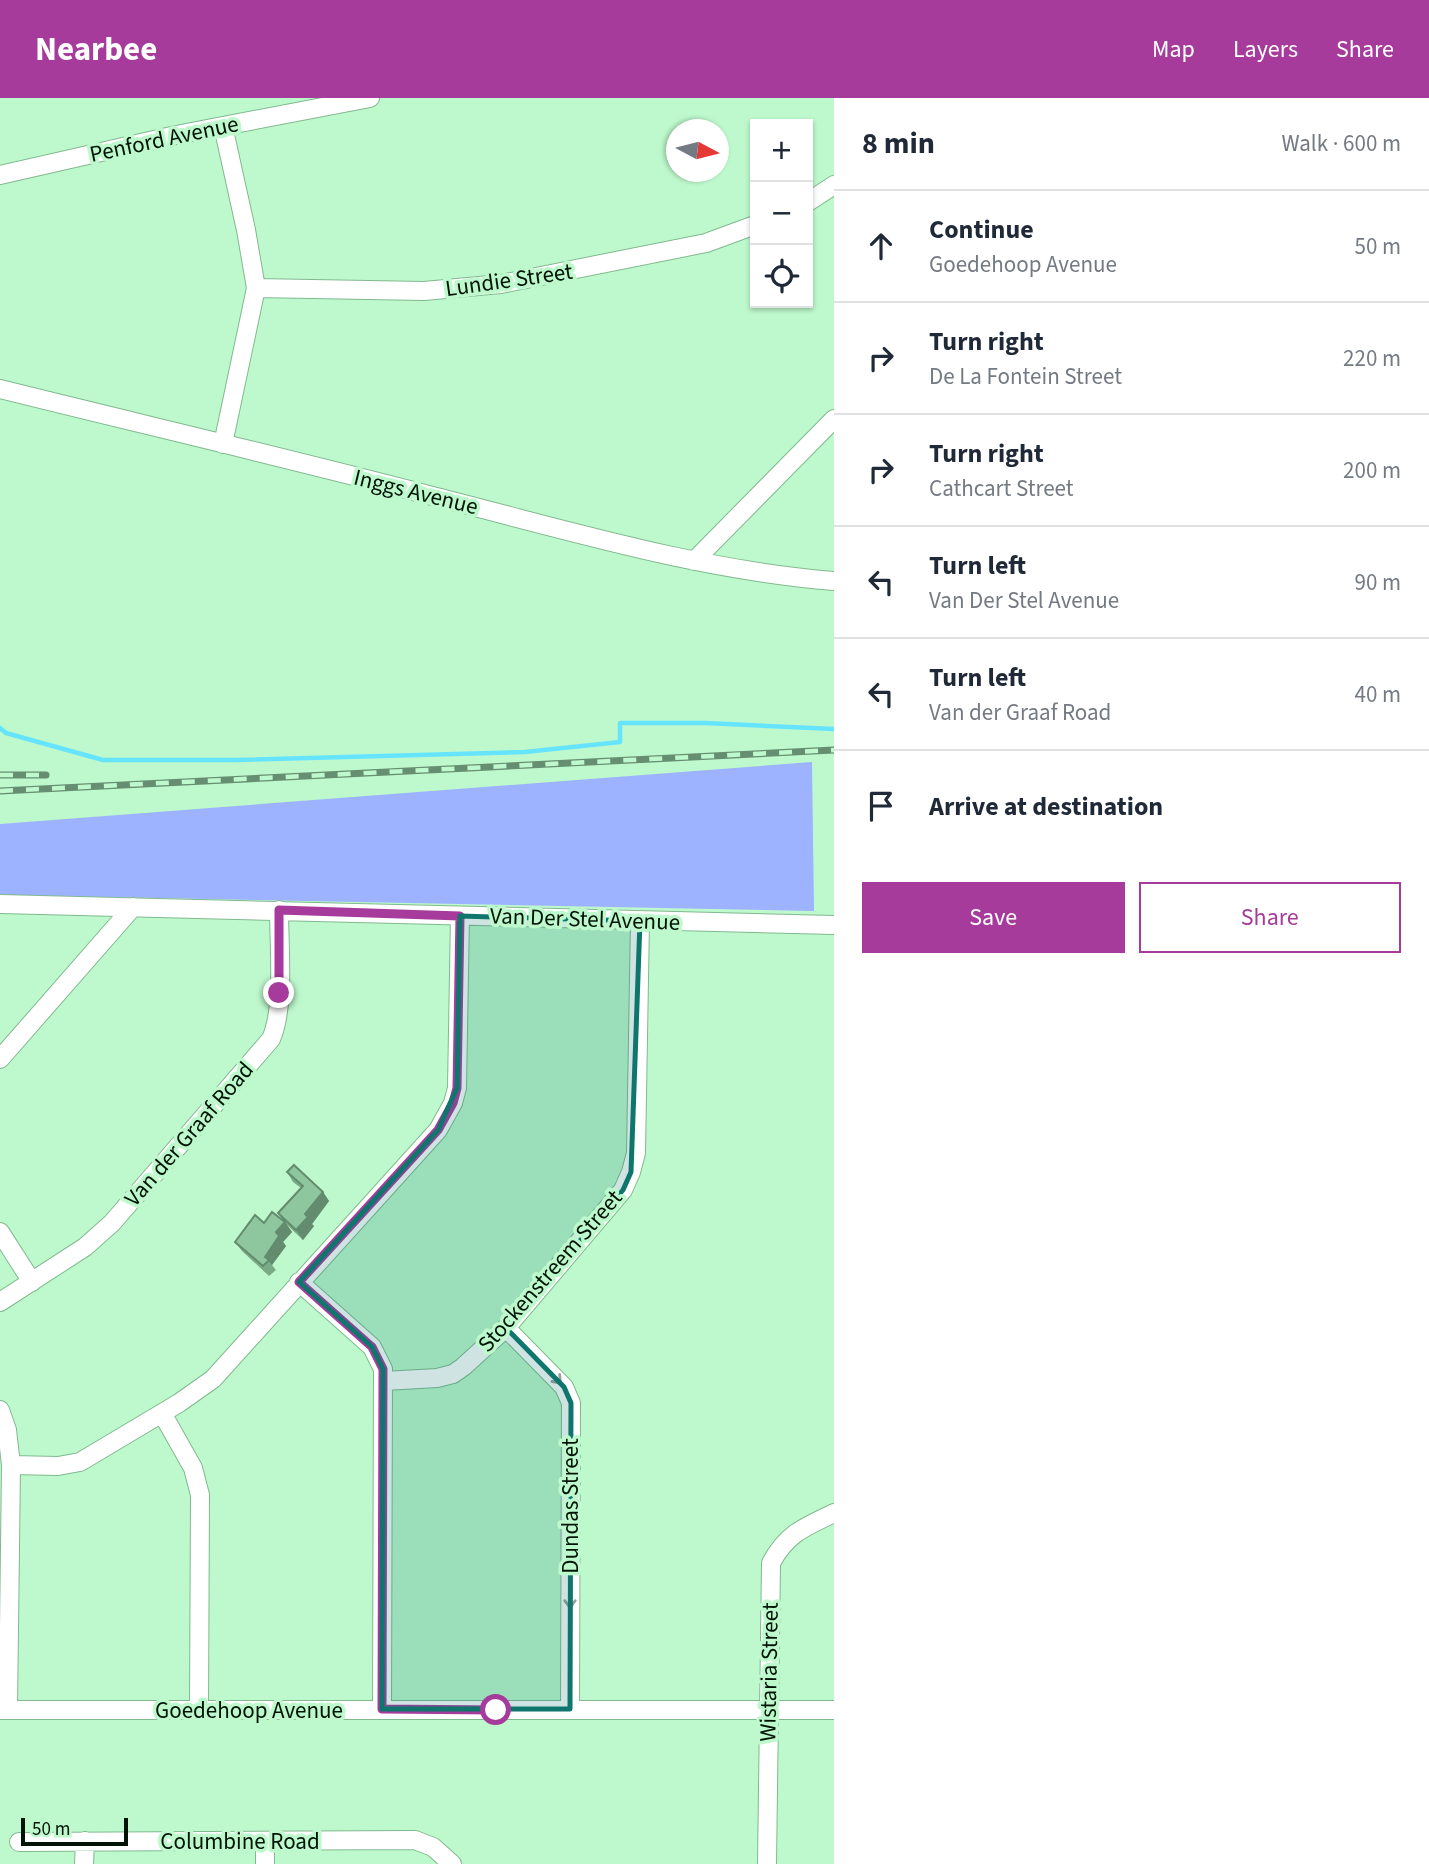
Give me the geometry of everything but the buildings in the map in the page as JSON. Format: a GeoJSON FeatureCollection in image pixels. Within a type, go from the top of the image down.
{"type":"FeatureCollection","features":[{"type":"Feature","properties":{"kind":"street","name":"Penford Avenue"},"geometry":{"type":"LineString","coordinates":[[1,173],[176,135],[370,98]]}},
{"type":"Feature","properties":{"kind":"street"},"geometry":{"type":"LineString","coordinates":[[223,126],[256,288],[223,444]]}},
{"type":"Feature","properties":{"kind":"street"},"geometry":{"type":"LineString","coordinates":[[813,199],[834,185]]}},
{"type":"Feature","properties":{"kind":"street","name":"Lundie Street"},"geometry":{"type":"LineString","coordinates":[[256,288],[424,291],[491,285],[706,243],[750,227]]}},
{"type":"Feature","properties":{"kind":"street","name":"Inggs Avenue"},"geometry":{"type":"LineString","coordinates":[[0,389],[642,550],[744,570],[834,581]]}},
{"type":"Feature","properties":{"kind":"street"},"geometry":{"type":"LineString","coordinates":[[694,561],[834,419]]}},
{"type":"Feature","properties":{"kind":"street","name":"Van Der Stel Avenue"},"geometry":{"type":"LineString","coordinates":[[0,904],[834,925]]}},
{"type":"Feature","properties":{"kind":"street"},"geometry":{"type":"LineString","coordinates":[[0,1059],[133,907]]}},
{"type":"Feature","properties":{"kind":"street","name":"Van der Graaf Road"},"geometry":{"type":"LineString","coordinates":[[0,1302],[85,1247],[112,1223],[271,1039],[276,1026],[278,1007],[279,910]]}},
{"type":"Feature","properties":{"kind":"street"},"geometry":{"type":"LineString","coordinates":[[11,1465],[58,1466],[80,1462],[213,1379],[438,1130],[453,1103],[457,1088],[460,916]]}},
{"type":"Feature","properties":{"kind":"street","name":"Stockenstreem Street"},"geometry":{"type":"LineString","coordinates":[[384,1381],[437,1378],[453,1374],[506,1328],[623,1190],[636,1153],[640,921]]}},
{"type":"Feature","properties":{"kind":"street"},"geometry":{"type":"LineString","coordinates":[[0,1232],[32,1282]]}},
{"type":"Feature","properties":{"kind":"street"},"geometry":{"type":"LineString","coordinates":[[299,1282],[372,1347],[383,1369],[382,1709]]}},
{"type":"Feature","properties":{"kind":"street","name":"Dundas Street"},"geometry":{"type":"LineString","coordinates":[[506,1328],[564,1387],[571,1404],[570,1709]]}},
{"type":"Feature","properties":{"kind":"street"},"geometry":{"type":"LineString","coordinates":[[0,1410],[7,1430],[11,1465],[4,1710]]}},
{"type":"Feature","properties":{"kind":"street"},"geometry":{"type":"LineString","coordinates":[[162,1413],[193,1468],[200,1495],[198,1710]]}},
{"type":"Feature","properties":{"kind":"street","name":"Wistaria Street"},"geometry":{"type":"LineString","coordinates":[[767,1864],[771,1563],[778,1550],[793,1534],[834,1513]]}},
{"type":"Feature","properties":{"kind":"street","name":"Goedehoop Avenue"},"geometry":{"type":"LineString","coordinates":[[4,1710],[834,1710]]}},
{"type":"Feature","properties":{"kind":"street","name":"Columbine Road"},"geometry":{"type":"LineString","coordinates":[[19,1842],[415,1840],[433,1847],[452,1864]]}},
{"type":"Feature","properties":{"kind":"street"},"geometry":{"type":"LineString","coordinates":[[84,1864],[85,1841]]}},
{"type":"Feature","properties":{"kind":"street"},"geometry":{"type":"LineString","coordinates":[[265,1841],[265,1864]]}},
{"type":"Feature","properties":{"kind":"highlighted area"},"geometry":{"type":"Polygon","coordinates":[[[460,916],[640,921],[631,1172],[623,1190],[506,1328],[564,1387],[571,1403],[570,1709],[382,1709],[383,1369],[372,1347],[299,1282],[438,1130],[457,1088],[460,916]]]}},
{"type":"Feature","properties":{"kind":"shaded area"},"geometry":{"type":"Polygon","coordinates":[[[812,762],[814,911],[0,895],[0,824],[812,762]]]}},
{"type":"Feature","properties":{"kind":"waterway"},"geometry":{"type":"LineString","coordinates":[[0,728],[6,733],[103,760],[236,760],[525,752],[620,742],[620,723],[705,723],[834,729]]}},
{"type":"Feature","properties":{"kind":"railway"},"geometry":{"type":"LineString","coordinates":[[0,791],[834,750]]}},
{"type":"Feature","properties":{"kind":"railway"},"geometry":{"type":"LineString","coordinates":[[0,775],[46,775]]}},
{"type":"Feature","properties":{"kind":"route"},"geometry":{"type":"LineString","coordinates":[[279,993],[279,910],[460,916],[457,1088],[453,1103],[438,1130],[299,1282],[372,1347],[383,1369],[382,1709],[496,1710]]}}]}
